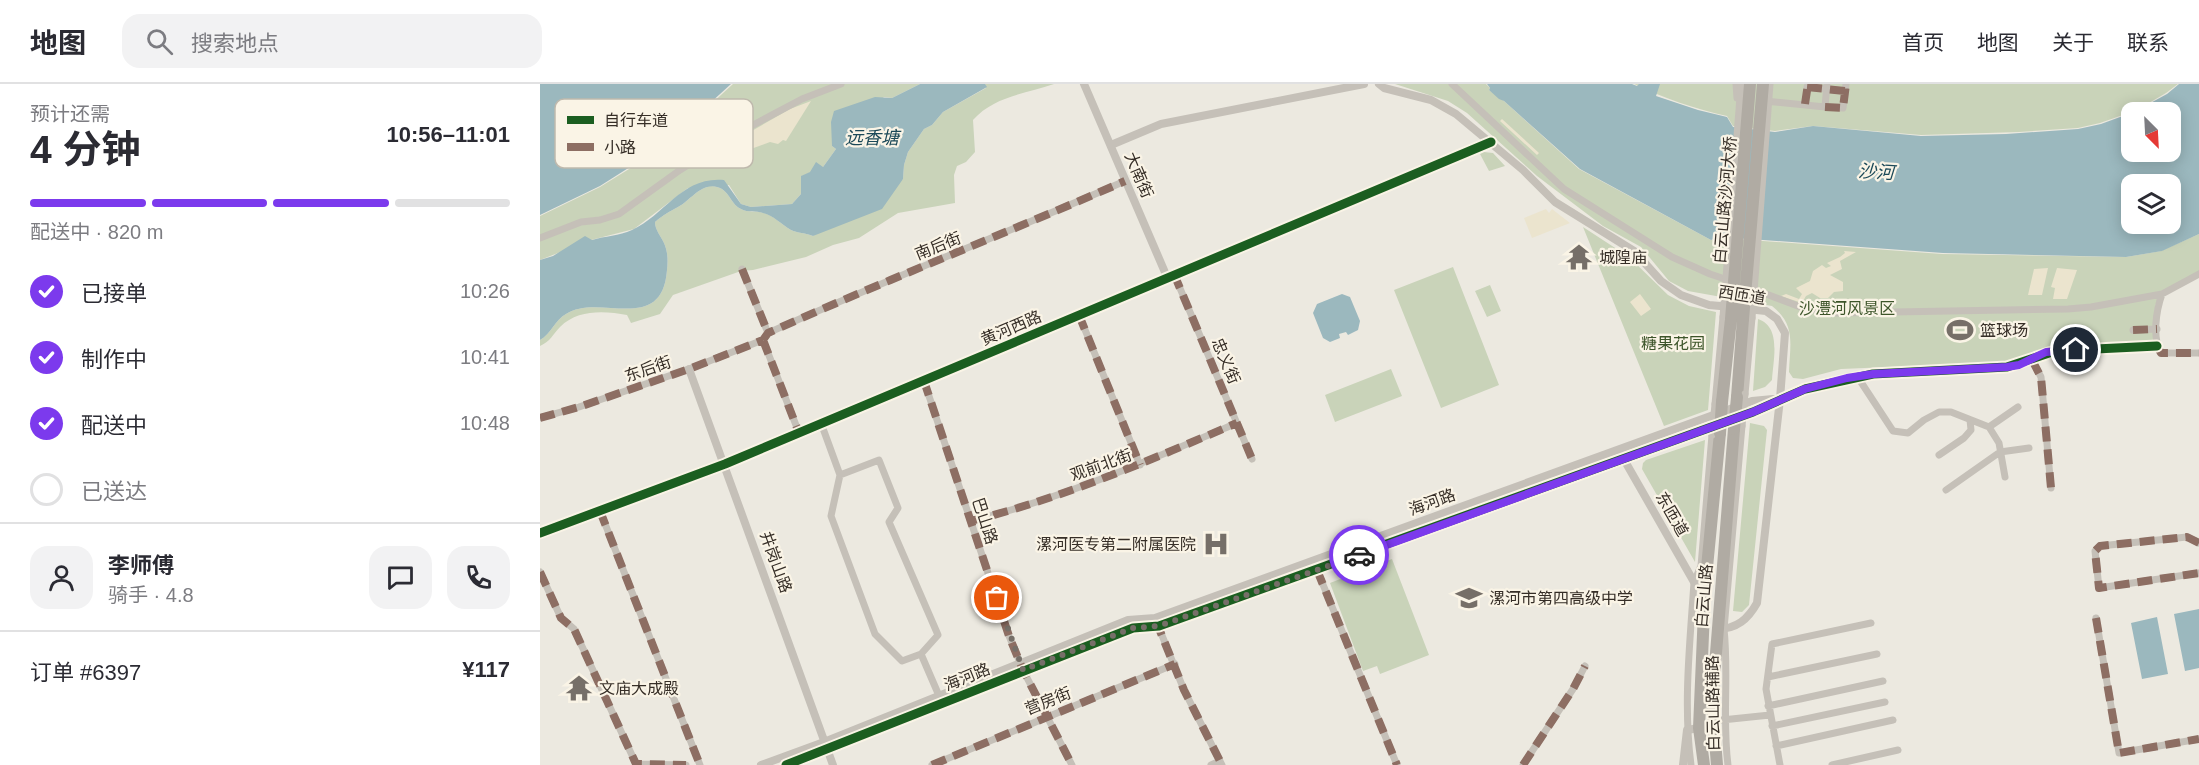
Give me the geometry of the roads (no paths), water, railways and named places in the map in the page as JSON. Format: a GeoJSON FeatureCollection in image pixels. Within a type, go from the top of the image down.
{"type":"FeatureCollection","features":[{"type":"Feature","properties":{"kind":"highway","name":"白云山路沙河大桥"},"geometry":{"type":"LineString","coordinates":[[1737,318],[1750,84]]}},
{"type":"Feature","properties":{"kind":"highway","name":"白云山路沙河大桥"},"geometry":{"type":"LineString","coordinates":[[1737,318],[1763,84]]}},
{"type":"Feature","properties":{"kind":"highway","name":"白云山路"},"geometry":{"type":"LineString","coordinates":[[1717,765],[1719,720],[1712,703],[1721,629],[1741,396],[1737,318]]}},
{"type":"Feature","properties":{"kind":"highway","name":"白云山路"},"geometry":{"type":"LineString","coordinates":[[1704,765],[1693,729],[1700,585],[1718,403],[1737,318]]}},
{"type":"Feature","properties":{"kind":"street"},"geometry":{"type":"LineString","coordinates":[[753,125],[802,99],[842,84]]}},
{"type":"Feature","properties":{"kind":"street","name":"大南街"},"geometry":{"type":"LineString","coordinates":[[1084,84],[1125,181],[1171,275]]}},
{"type":"Feature","properties":{"kind":"street"},"geometry":{"type":"LineString","coordinates":[[1111,145],[1161,124],[1364,84]]}},
{"type":"Feature","properties":{"kind":"street","name":"西匝道"},"geometry":{"type":"LineString","coordinates":[[1379,84],[1384,88],[1431,100],[1455,114],[1523,170],[1555,202],[1634,250],[1661,281],[1681,295],[1709,305],[1766,311],[1777,319],[1785,333],[1780,399],[1757,603],[1748,619],[1721,629]]}},
{"type":"Feature","properties":{"kind":"street"},"geometry":{"type":"LineString","coordinates":[[1452,84],[1539,168],[1584,203],[1681,261],[1803,308],[1837,313],[2068,309],[2162,294],[2199,274]]}},
{"type":"Feature","properties":{"kind":"street"},"geometry":{"type":"LineString","coordinates":[[1739,84],[1737,98],[1843,108],[1846,88],[1808,86],[1805,104]]}},
{"type":"Feature","properties":{"kind":"street","name":"白云山路沙河大桥"},"geometry":{"type":"LineString","coordinates":[[1737,318],[1739,84]]}},
{"type":"Feature","properties":{"kind":"street"},"geometry":{"type":"LineString","coordinates":[[1737,318],[1770,84]]}},
{"type":"Feature","properties":{"kind":"street"},"geometry":{"type":"LineString","coordinates":[[1825,107],[1827,87]]}},
{"type":"Feature","properties":{"kind":"street","name":"黄河西路"},"geometry":{"type":"LineString","coordinates":[[540,533],[725,464],[1491,142]]}},
{"type":"Feature","properties":{"kind":"street"},"geometry":{"type":"LineString","coordinates":[[540,238],[581,222],[600,220],[619,214],[683,168]]}},
{"type":"Feature","properties":{"kind":"street","name":"南后街"},"geometry":{"type":"LineString","coordinates":[[768,333],[1125,181]]}},
{"type":"Feature","properties":{"kind":"street"},"geometry":{"type":"LineString","coordinates":[[742,269],[768,333],[763,340],[799,433]]}},
{"type":"Feature","properties":{"kind":"street","name":"忠义街"},"geometry":{"type":"LineString","coordinates":[[1171,275],[1252,459]]}},
{"type":"Feature","properties":{"kind":"street"},"geometry":{"type":"LineString","coordinates":[[2162,294],[2157,308],[2157,346],[2162,353],[2168,355],[2199,353]]}},
{"type":"Feature","properties":{"kind":"street"},"geometry":{"type":"LineString","coordinates":[[1079,315],[1140,465]]}},
{"type":"Feature","properties":{"kind":"street"},"geometry":{"type":"LineString","coordinates":[[2133,330],[2157,329]]}},
{"type":"Feature","properties":{"kind":"street","name":"东后街"},"geometry":{"type":"LineString","coordinates":[[540,418],[689,369],[763,340]]}},
{"type":"Feature","properties":{"kind":"street","name":"海河路"},"geometry":{"type":"LineString","coordinates":[[786,765],[826,746],[1022,666],[1317,570],[1753,412],[1805,389],[1873,374],[2007,367],[2032,360],[2046,352],[2157,346]]}},
{"type":"Feature","properties":{"kind":"street"},"geometry":{"type":"LineString","coordinates":[[2032,360],[2041,377],[2051,488]]}},
{"type":"Feature","properties":{"kind":"street","name":"井岗山路"},"geometry":{"type":"LineString","coordinates":[[689,369],[833,765]]}},
{"type":"Feature","properties":{"kind":"street"},"geometry":{"type":"LineString","coordinates":[[1857,376],[1893,431],[1908,433],[1939,412],[1951,412],[1989,427],[1999,443],[2005,477]]}},
{"type":"Feature","properties":{"kind":"street","name":"巴山路"},"geometry":{"type":"LineString","coordinates":[[924,381],[1009,636],[1072,765]]}},
{"type":"Feature","properties":{"kind":"street","name":"海河路"},"geometry":{"type":"LineString","coordinates":[[1157,622],[1752,401],[1780,399]]}},
{"type":"Feature","properties":{"kind":"street"},"geometry":{"type":"LineString","coordinates":[[1989,427],[2018,407]]}},
{"type":"Feature","properties":{"kind":"street"},"geometry":{"type":"LineString","coordinates":[[1939,455],[1964,438],[1971,430],[1970,420]]}},
{"type":"Feature","properties":{"kind":"street"},"geometry":{"type":"LineString","coordinates":[[821,423],[840,475],[831,516],[875,634],[902,661],[921,654],[938,635],[889,522],[898,508],[879,460],[840,475]]}},
{"type":"Feature","properties":{"kind":"street","name":"观前北街"},"geometry":{"type":"LineString","coordinates":[[971,521],[1022,508],[1140,465],[1237,423]]}},
{"type":"Feature","properties":{"kind":"street"},"geometry":{"type":"LineString","coordinates":[[1946,490],[2000,452],[2029,448]]}},
{"type":"Feature","properties":{"kind":"street","name":"东匝道"},"geometry":{"type":"LineString","coordinates":[[1618,449],[1700,585]]}},
{"type":"Feature","properties":{"kind":"street"},"geometry":{"type":"LineString","coordinates":[[600,511],[700,765]]}},
{"type":"Feature","properties":{"kind":"street"},"geometry":{"type":"LineString","coordinates":[[2199,543],[2187,537],[2100,546],[2095,551],[2099,588],[2199,573]]}},
{"type":"Feature","properties":{"kind":"street"},"geometry":{"type":"LineString","coordinates":[[1317,570],[1397,765]]}},
{"type":"Feature","properties":{"kind":"street"},"geometry":{"type":"LineString","coordinates":[[540,572],[561,618],[574,629],[636,764],[681,763],[686,765]]}},
{"type":"Feature","properties":{"kind":"street"},"geometry":{"type":"LineString","coordinates":[[2096,618],[2119,753],[2199,739]]}},
{"type":"Feature","properties":{"kind":"street"},"geometry":{"type":"LineString","coordinates":[[1157,622],[1184,690],[1221,763],[1211,765]]}},
{"type":"Feature","properties":{"kind":"street"},"geometry":{"type":"LineString","coordinates":[[1780,765],[1766,689],[1772,644],[1871,623]]}},
{"type":"Feature","properties":{"kind":"street"},"geometry":{"type":"LineString","coordinates":[[921,654],[940,699]]}},
{"type":"Feature","properties":{"kind":"street"},"geometry":{"type":"LineString","coordinates":[[1768,677],[1876,654]]}},
{"type":"Feature","properties":{"kind":"street","name":"营房街"},"geometry":{"type":"LineString","coordinates":[[932,765],[1175,664]]}},
{"type":"Feature","properties":{"kind":"street"},"geometry":{"type":"LineString","coordinates":[[1523,765],[1573,689],[1585,666]]}},
{"type":"Feature","properties":{"kind":"street"},"geometry":{"type":"LineString","coordinates":[[1768,706],[1883,681]]}},
{"type":"Feature","properties":{"kind":"street"},"geometry":{"type":"LineString","coordinates":[[1772,726],[1886,702]]}},
{"type":"Feature","properties":{"kind":"street"},"geometry":{"type":"LineString","coordinates":[[1719,720],[1770,715]]}},
{"type":"Feature","properties":{"kind":"street","name":"白云山路辅路"},"geometry":{"type":"LineString","coordinates":[[1719,720],[1728,765]]}},
{"type":"Feature","properties":{"kind":"street"},"geometry":{"type":"LineString","coordinates":[[1776,746],[1893,720]]}},
{"type":"Feature","properties":{"kind":"street"},"geometry":{"type":"LineString","coordinates":[[1683,765],[1693,729]]}},
{"type":"Feature","properties":{"kind":"street","name":"白云山路辅路"},"geometry":{"type":"LineString","coordinates":[[1691,765],[1693,729]]}},
{"type":"Feature","properties":{"kind":"street","name":"海河路"},"geometry":{"type":"LineString","coordinates":[[761,765],[826,746]]}},
{"type":"Feature","properties":{"kind":"street"},"geometry":{"type":"LineString","coordinates":[[1832,765],[1898,750]]}},
{"type":"Feature","properties":{"kind":"water"},"geometry":{"type":"Polygon","coordinates":[[[540,84],[731,84],[715,99],[555,99],[555,168],[628,168],[600,186],[540,215],[540,84]]]}},
{"type":"Feature","properties":{"kind":"water","name":"远香塘"},"geometry":{"type":"Polygon","coordinates":[[[920,84],[985,84],[987,87],[943,112],[932,125],[924,129],[908,152],[903,179],[882,209],[813,236],[791,230],[767,214],[741,209],[722,189],[703,188],[655,222],[665,246],[668,263],[663,290],[654,302],[641,307],[579,309],[562,317],[540,340],[540,260],[553,256],[585,236],[592,240],[632,230],[685,190],[709,180],[724,180],[741,204],[751,207],[792,204],[801,194],[801,176],[810,172],[816,162],[823,167],[836,149],[832,146],[831,122],[834,111],[875,97],[892,98],[920,84]]]}},
{"type":"Feature","properties":{"kind":"water","name":"沙河"},"geometry":{"type":"Polygon","coordinates":[[[1487,84],[1632,84],[1637,86],[1639,84],[1660,84],[1656,96],[1727,117],[1733,127],[1775,132],[1813,126],[1921,136],[2006,134],[2078,129],[2121,117],[2121,162],[2181,162],[2181,102],[2152,102],[2179,84],[2199,84],[2199,234],[2162,251],[2126,257],[1943,253],[1722,237],[1711,240],[1580,169],[1489,90],[1487,84]]]}},
{"type":"Feature","properties":{"kind":"water"},"geometry":{"type":"Polygon","coordinates":[[[1342,294],[1350,297],[1360,321],[1358,330],[1348,335],[1346,332],[1339,334],[1340,338],[1330,342],[1323,338],[1313,313],[1317,304],[1342,294]]]}},
{"type":"Feature","properties":{"kind":"water"},"geometry":{"type":"Polygon","coordinates":[[[2199,609],[2199,668],[2185,671],[2174,614],[2199,609]]]}},
{"type":"Feature","properties":{"kind":"water"},"geometry":{"type":"Polygon","coordinates":[[[2157,617],[2168,674],[2142,679],[2131,623],[2157,617]]]}},
{"type":"Feature","properties":{"kind":"place","name":"城隍庙"},"geometry":{"type":"Point","coordinates":[1579,257]}},
{"type":"Feature","properties":{"kind":"place","name":"篮球场"},"geometry":{"type":"Point","coordinates":[1960,330]}},
{"type":"Feature","properties":{"kind":"place","name":"漯河医专第二附属医院"},"geometry":{"type":"Point","coordinates":[1216,544]}},
{"type":"Feature","properties":{"kind":"place","name":"漯河市第四高级中学"},"geometry":{"type":"Point","coordinates":[1469,598]}},
{"type":"Feature","properties":{"kind":"place","name":"文庙大成殿"},"geometry":{"type":"Point","coordinates":[579,688]}},
{"type":"Feature","properties":{"kind":"park label","name":"沙澧河风景区"},"geometry":{"type":"Point","coordinates":[1847,308]}},
{"type":"Feature","properties":{"kind":"park label","name":"糖果花园"},"geometry":{"type":"Point","coordinates":[1673,343]}}]}
